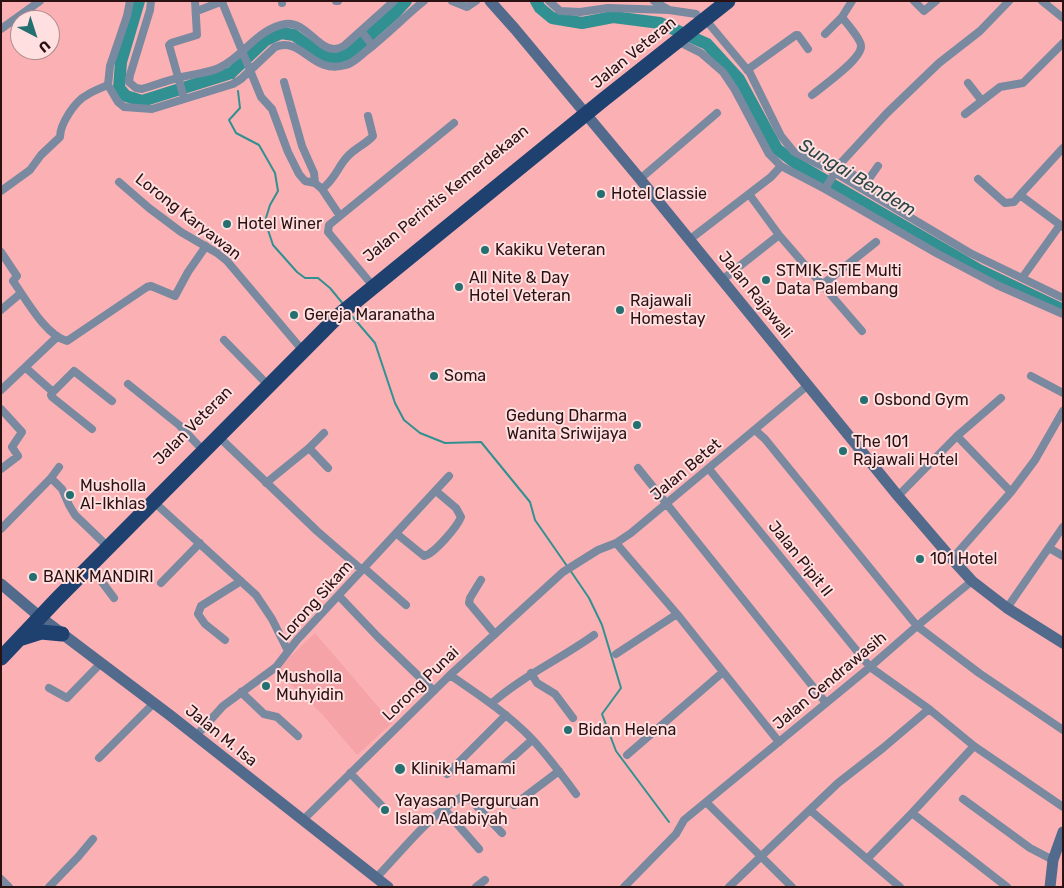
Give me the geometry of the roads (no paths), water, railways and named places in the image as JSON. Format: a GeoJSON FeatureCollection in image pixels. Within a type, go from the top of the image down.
{"type":"FeatureCollection","features":[{"type":"Feature","properties":{"kind":"highway","name":"Jalan Veteran"},"geometry":{"type":"LineString","coordinates":[[583,112],[676,38],[698,18],[712,1]]}},
{"type":"Feature","properties":{"kind":"highway","name":"Jalan Veteran"},"geometry":{"type":"LineString","coordinates":[[698,18],[728,1]]}},
{"type":"Feature","properties":{"kind":"highway","name":"Jalan Perintis Kemerdekaan"},"geometry":{"type":"LineString","coordinates":[[337,311],[583,112]]}},
{"type":"Feature","properties":{"kind":"highway","name":"Jalan Veteran"},"geometry":{"type":"LineString","coordinates":[[37,614],[103,542],[198,445],[298,345],[337,311]]}},
{"type":"Feature","properties":{"kind":"highway","name":"Jalan Veteran"},"geometry":{"type":"LineString","coordinates":[[37,614],[90,566],[154,502],[337,311]]}},
{"type":"Feature","properties":{"kind":"highway"},"geometry":{"type":"LineString","coordinates":[[1,658],[19,639],[37,614]]}},
{"type":"Feature","properties":{"kind":"highway"},"geometry":{"type":"LineString","coordinates":[[1,645],[37,614]]}},
{"type":"Feature","properties":{"kind":"highway"},"geometry":{"type":"LineString","coordinates":[[19,639],[41,632],[62,634]]}},
{"type":"Feature","properties":{"kind":"street"},"geometry":{"type":"LineString","coordinates":[[1,29],[40,1]]}},
{"type":"Feature","properties":{"kind":"street"},"geometry":{"type":"LineString","coordinates":[[130,1],[127,16],[110,66],[108,85],[118,102],[130,108],[152,108],[184,96],[229,86],[238,81],[275,46],[282,44],[296,47],[323,65],[335,67],[349,64],[424,1]]}},
{"type":"Feature","properties":{"kind":"street"},"geometry":{"type":"LineString","coordinates":[[151,1],[150,10],[134,59],[130,82],[136,88],[180,81],[212,70],[243,55],[252,41],[264,31],[287,23],[292,23],[333,49],[345,45],[362,32],[394,1]]}},
{"type":"Feature","properties":{"kind":"street"},"geometry":{"type":"LineString","coordinates":[[184,96],[169,45],[197,35],[195,1]]}},
{"type":"Feature","properties":{"kind":"street"},"geometry":{"type":"LineString","coordinates":[[452,1],[467,7],[476,1]]}},
{"type":"Feature","properties":{"kind":"street","name":"Jalan Rajawali"},"geometry":{"type":"LineString","coordinates":[[490,1],[640,179],[898,496],[952,559],[972,581],[1007,608],[1063,643]]}},
{"type":"Feature","properties":{"kind":"street"},"geometry":{"type":"LineString","coordinates":[[549,1],[560,11],[580,12],[608,8],[669,10],[698,18],[747,70],[781,136],[794,152],[866,183],[878,166]]}},
{"type":"Feature","properties":{"kind":"street"},"geometry":{"type":"LineString","coordinates":[[654,1],[669,10]]}},
{"type":"Feature","properties":{"kind":"street"},"geometry":{"type":"LineString","coordinates":[[824,34],[842,17],[852,1]]}},
{"type":"Feature","properties":{"kind":"street"},"geometry":{"type":"LineString","coordinates":[[914,1],[924,11],[936,1]]}},
{"type":"Feature","properties":{"kind":"street"},"geometry":{"type":"LineString","coordinates":[[826,187],[836,171],[887,113],[938,63],[980,32],[1010,1]]}},
{"type":"Feature","properties":{"kind":"street"},"geometry":{"type":"LineString","coordinates":[[1042,1],[1063,18]]}},
{"type":"Feature","properties":{"kind":"street"},"geometry":{"type":"LineString","coordinates":[[197,11],[222,2],[262,99],[272,109],[288,152],[299,174],[307,182],[315,183],[322,189],[340,216]]}},
{"type":"Feature","properties":{"kind":"street"},"geometry":{"type":"LineString","coordinates":[[812,95],[853,60],[860,51],[860,42],[842,17]]}},
{"type":"Feature","properties":{"kind":"street"},"geometry":{"type":"LineString","coordinates":[[362,32],[372,44]]}},
{"type":"Feature","properties":{"kind":"street"},"geometry":{"type":"LineString","coordinates":[[747,70],[796,35],[798,35],[808,49]]}},
{"type":"Feature","properties":{"kind":"street"},"geometry":{"type":"LineString","coordinates":[[676,38],[697,50],[723,72],[770,154],[781,166],[826,187],[946,259],[997,285],[1063,314]]}},
{"type":"Feature","properties":{"kind":"street"},"geometry":{"type":"LineString","coordinates":[[965,114],[1000,87],[1023,83],[1063,43]]}},
{"type":"Feature","properties":{"kind":"street"},"geometry":{"type":"LineString","coordinates":[[284,82],[302,146],[314,172],[315,183]]}},
{"type":"Feature","properties":{"kind":"street"},"geometry":{"type":"LineString","coordinates":[[968,83],[982,101]]}},
{"type":"Feature","properties":{"kind":"street"},"geometry":{"type":"LineString","coordinates":[[1,191],[30,170],[41,155],[60,137],[64,121],[85,95],[108,85]]}},
{"type":"Feature","properties":{"kind":"street"},"geometry":{"type":"LineString","coordinates":[[640,179],[717,113]]}},
{"type":"Feature","properties":{"kind":"street"},"geometry":{"type":"LineString","coordinates":[[322,189],[334,179],[345,159],[354,149],[373,136],[368,116]]}},
{"type":"Feature","properties":{"kind":"street"},"geometry":{"type":"LineString","coordinates":[[371,284],[328,232],[329,225],[454,123]]}},
{"type":"Feature","properties":{"kind":"street"},"geometry":{"type":"LineString","coordinates":[[978,179],[1006,204],[1014,202],[1062,151]]}},
{"type":"Feature","properties":{"kind":"street"},"geometry":{"type":"LineString","coordinates":[[689,240],[772,176],[781,166]]}},
{"type":"Feature","properties":{"kind":"street"},"geometry":{"type":"LineString","coordinates":[[836,171],[970,253],[1063,298]]}},
{"type":"Feature","properties":{"kind":"street","name":"Lorong Karyawan"},"geometry":{"type":"LineString","coordinates":[[119,182],[173,226],[228,261],[298,345]]}},
{"type":"Feature","properties":{"kind":"street"},"geometry":{"type":"LineString","coordinates":[[749,194],[779,235],[862,331]]}},
{"type":"Feature","properties":{"kind":"street"},"geometry":{"type":"LineString","coordinates":[[1020,195],[1061,226],[1022,278]]}},
{"type":"Feature","properties":{"kind":"street"},"geometry":{"type":"LineString","coordinates":[[722,280],[779,235]]}},
{"type":"Feature","properties":{"kind":"street"},"geometry":{"type":"LineString","coordinates":[[822,285],[876,242]]}},
{"type":"Feature","properties":{"kind":"street"},"geometry":{"type":"LineString","coordinates":[[1,252],[17,276],[13,281],[38,317],[57,337],[67,341],[146,287],[151,286],[175,296],[188,272],[206,246]]}},
{"type":"Feature","properties":{"kind":"street"},"geometry":{"type":"LineString","coordinates":[[1,310],[21,292]]}},
{"type":"Feature","properties":{"kind":"street"},"geometry":{"type":"LineString","coordinates":[[1,390],[57,337]]}},
{"type":"Feature","properties":{"kind":"street"},"geometry":{"type":"LineString","coordinates":[[224,340],[263,380]]}},
{"type":"Feature","properties":{"kind":"street"},"geometry":{"type":"LineString","coordinates":[[26,368],[54,392]]}},
{"type":"Feature","properties":{"kind":"street"},"geometry":{"type":"LineString","coordinates":[[92,429],[51,396],[73,371],[112,401]]}},
{"type":"Feature","properties":{"kind":"street"},"geometry":{"type":"LineString","coordinates":[[1031,376],[1063,393]]}},
{"type":"Feature","properties":{"kind":"street"},"geometry":{"type":"LineString","coordinates":[[128,384],[179,425],[198,445]]}},
{"type":"Feature","properties":{"kind":"street","name":"Jalan Betet"},"geometry":{"type":"LineString","coordinates":[[563,572],[598,550],[616,543],[632,533],[808,385]]}},
{"type":"Feature","properties":{"kind":"street"},"geometry":{"type":"LineString","coordinates":[[898,496],[957,436],[1001,398]]}},
{"type":"Feature","properties":{"kind":"street"},"geometry":{"type":"LineString","coordinates":[[1,409],[22,432],[12,447],[18,455],[1,469]]}},
{"type":"Feature","properties":{"kind":"street"},"geometry":{"type":"LineString","coordinates":[[952,559],[1011,492],[1035,460],[1063,410]]}},
{"type":"Feature","properties":{"kind":"street"},"geometry":{"type":"LineString","coordinates":[[755,430],[771,446],[917,626],[979,673],[1063,730]]}},
{"type":"Feature","properties":{"kind":"street"},"geometry":{"type":"LineString","coordinates":[[266,483],[309,448],[324,433]]}},
{"type":"Feature","properties":{"kind":"street"},"geometry":{"type":"LineString","coordinates":[[219,436],[317,531],[406,606]]}},
{"type":"Feature","properties":{"kind":"street"},"geometry":{"type":"LineString","coordinates":[[957,436],[1011,492]]}},
{"type":"Feature","properties":{"kind":"street"},"geometry":{"type":"LineString","coordinates":[[309,448],[328,468]]}},
{"type":"Feature","properties":{"kind":"street"},"geometry":{"type":"LineString","coordinates":[[1,529],[51,478],[59,467]]}},
{"type":"Feature","properties":{"kind":"street"},"geometry":{"type":"LineString","coordinates":[[638,468],[826,703]]}},
{"type":"Feature","properties":{"kind":"street","name":"Jalan Pipit II"},"geometry":{"type":"LineString","coordinates":[[709,469],[870,667],[929,709],[974,746],[1063,807]]}},
{"type":"Feature","properties":{"kind":"street","name":"Lorong Sikam"},"geometry":{"type":"LineString","coordinates":[[196,736],[223,706],[269,673],[449,476]]}},
{"type":"Feature","properties":{"kind":"street"},"geometry":{"type":"LineString","coordinates":[[51,478],[62,490],[75,515],[103,542]]}},
{"type":"Feature","properties":{"kind":"street"},"geometry":{"type":"LineString","coordinates":[[397,534],[424,556],[432,552],[461,518],[456,508],[436,491]]}},
{"type":"Feature","properties":{"kind":"street"},"geometry":{"type":"LineString","coordinates":[[154,502],[241,580],[260,600],[288,651]]}},
{"type":"Feature","properties":{"kind":"street"},"geometry":{"type":"LineString","coordinates":[[1007,608],[1063,527]]}},
{"type":"Feature","properties":{"kind":"street"},"geometry":{"type":"LineString","coordinates":[[161,583],[200,543]]}},
{"type":"Feature","properties":{"kind":"street"},"geometry":{"type":"LineString","coordinates":[[616,543],[677,614],[779,742]]}},
{"type":"Feature","properties":{"kind":"street"},"geometry":{"type":"LineString","coordinates":[[1049,548],[1063,556]]}},
{"type":"Feature","properties":{"kind":"street"},"geometry":{"type":"LineString","coordinates":[[90,566],[114,598]]}},
{"type":"Feature","properties":{"kind":"street","name":"Lorong Punai"},"geometry":{"type":"LineString","coordinates":[[303,820],[450,675],[563,572]]}},
{"type":"Feature","properties":{"kind":"street"},"geometry":{"type":"LineString","coordinates":[[225,640],[205,624],[198,614],[198,610],[201,606],[241,580]]}},
{"type":"Feature","properties":{"kind":"street"},"geometry":{"type":"LineString","coordinates":[[481,580],[469,603],[494,634]]}},
{"type":"Feature","properties":{"kind":"street","name":"Jalan Cendrawasih"},"geometry":{"type":"LineString","coordinates":[[624,887],[676,834],[684,820],[972,581]]}},
{"type":"Feature","properties":{"kind":"street","name":"Jalan M. Isa"},"geometry":{"type":"LineString","coordinates":[[1,584],[62,634],[196,736],[388,887]]}},
{"type":"Feature","properties":{"kind":"street"},"geometry":{"type":"LineString","coordinates":[[339,596],[434,691]]}},
{"type":"Feature","properties":{"kind":"street"},"geometry":{"type":"LineString","coordinates":[[616,654],[677,614]]}},
{"type":"Feature","properties":{"kind":"street"},"geometry":{"type":"LineString","coordinates":[[492,703],[512,686],[594,635]]}},
{"type":"Feature","properties":{"kind":"street"},"geometry":{"type":"LineString","coordinates":[[49,688],[67,698],[100,663]]}},
{"type":"Feature","properties":{"kind":"street"},"geometry":{"type":"LineString","coordinates":[[628,756],[723,672]]}},
{"type":"Feature","properties":{"kind":"street"},"geometry":{"type":"LineString","coordinates":[[531,674],[537,683],[556,694],[573,718]]}},
{"type":"Feature","properties":{"kind":"street"},"geometry":{"type":"LineString","coordinates":[[450,675],[492,703],[506,715],[532,740],[576,794]]}},
{"type":"Feature","properties":{"kind":"street"},"geometry":{"type":"LineString","coordinates":[[240,692],[264,714],[277,717],[298,736]]}},
{"type":"Feature","properties":{"kind":"street"},"geometry":{"type":"LineString","coordinates":[[99,758],[153,704]]}},
{"type":"Feature","properties":{"kind":"street"},"geometry":{"type":"LineString","coordinates":[[729,887],[838,783],[929,709]]}},
{"type":"Feature","properties":{"kind":"street"},"geometry":{"type":"LineString","coordinates":[[447,774],[506,715]]}},
{"type":"Feature","properties":{"kind":"street"},"geometry":{"type":"LineString","coordinates":[[503,766],[532,740]]}},
{"type":"Feature","properties":{"kind":"street"},"geometry":{"type":"LineString","coordinates":[[867,859],[974,746]]}},
{"type":"Feature","properties":{"kind":"street"},"geometry":{"type":"LineString","coordinates":[[514,805],[559,771]]}},
{"type":"Feature","properties":{"kind":"street"},"geometry":{"type":"LineString","coordinates":[[350,773],[382,807]]}},
{"type":"Feature","properties":{"kind":"street"},"geometry":{"type":"LineString","coordinates":[[376,878],[423,828],[461,797],[467,796],[502,832]]}},
{"type":"Feature","properties":{"kind":"street"},"geometry":{"type":"LineString","coordinates":[[963,799],[1030,848],[1053,860]]}},
{"type":"Feature","properties":{"kind":"street"},"geometry":{"type":"LineString","coordinates":[[706,802],[792,887]]}},
{"type":"Feature","properties":{"kind":"street"},"geometry":{"type":"LineString","coordinates":[[444,809],[479,848]]}},
{"type":"Feature","properties":{"kind":"street"},"geometry":{"type":"LineString","coordinates":[[810,810],[900,887]]}},
{"type":"Feature","properties":{"kind":"street"},"geometry":{"type":"LineString","coordinates":[[912,813],[1007,887]]}},
{"type":"Feature","properties":{"kind":"street"},"geometry":{"type":"LineString","coordinates":[[1050,887],[1053,860],[1063,832]]}},
{"type":"Feature","properties":{"kind":"street"},"geometry":{"type":"LineString","coordinates":[[49,887],[78,858],[93,839]]}},
{"type":"Feature","properties":{"kind":"street"},"geometry":{"type":"LineString","coordinates":[[1,879],[9,887]]}},
{"type":"Feature","properties":{"kind":"street"},"geometry":{"type":"LineString","coordinates":[[476,887],[485,880]]}},
{"type":"Feature","properties":{"kind":"waterway","name":"Sungai Bendem"},"geometry":{"type":"LineString","coordinates":[[139,1],[121,62],[119,88],[126,96],[142,101],[231,73],[266,40],[281,33],[294,35],[323,56],[336,58],[350,53],[406,1]]}},
{"type":"Feature","properties":{"kind":"waterway","name":"Sungai Bendem"},"geometry":{"type":"LineString","coordinates":[[536,1],[540,8],[552,18],[582,23],[613,17],[660,23],[707,44],[739,79],[777,149],[797,164],[979,270],[1063,310]]}},
{"type":"Feature","properties":{"kind":"waterway","name":"Sungai Bendem"},"geometry":{"type":"LineString","coordinates":[[231,73],[234,79]]}},
{"type":"Feature","properties":{"kind":"waterway"},"geometry":{"type":"LineString","coordinates":[[238,91],[240,108],[229,120],[236,133],[259,145],[275,173],[278,191],[270,205],[265,221],[273,245],[297,272],[305,278],[318,278],[330,288],[344,305]]}},
{"type":"Feature","properties":{"kind":"waterway"},"geometry":{"type":"LineString","coordinates":[[351,315],[375,343],[395,403],[404,420],[420,433],[445,443],[481,442],[530,502],[535,520],[567,566]]}},
{"type":"Feature","properties":{"kind":"waterway"},"geometry":{"type":"LineString","coordinates":[[570,570],[589,598],[602,625],[621,688],[602,714],[616,751],[669,822]]}},
{"type":"Feature","properties":{"kind":"place","name":"Hotel Classie"},"geometry":{"type":"Point","coordinates":[601,194]}},
{"type":"Feature","properties":{"kind":"place","name":"Hotel Winer"},"geometry":{"type":"Point","coordinates":[227,224]}},
{"type":"Feature","properties":{"kind":"place","name":"Kakiku Veteran"},"geometry":{"type":"Point","coordinates":[485,250]}},
{"type":"Feature","properties":{"kind":"place","name":"STMIK-STIE Multi Data Palembang"},"geometry":{"type":"Point","coordinates":[766,280]}},
{"type":"Feature","properties":{"kind":"place","name":"All Nite & Day Hotel Veteran"},"geometry":{"type":"Point","coordinates":[459,287]}},
{"type":"Feature","properties":{"kind":"place","name":"Rajawali Homestay"},"geometry":{"type":"Point","coordinates":[620,310]}},
{"type":"Feature","properties":{"kind":"place","name":"Gereja Maranatha"},"geometry":{"type":"Point","coordinates":[294,315]}},
{"type":"Feature","properties":{"kind":"place","name":"Soma"},"geometry":{"type":"Point","coordinates":[434,376]}},
{"type":"Feature","properties":{"kind":"place","name":"Osbond Gym"},"geometry":{"type":"Point","coordinates":[864,400]}},
{"type":"Feature","properties":{"kind":"place","name":"Gedung Dharma Wanita Sriwijaya"},"geometry":{"type":"Point","coordinates":[637,425]}},
{"type":"Feature","properties":{"kind":"place","name":"The 101 Rajawali Hotel"},"geometry":{"type":"Point","coordinates":[843,451]}},
{"type":"Feature","properties":{"kind":"place","name":"Musholla Al-Ikhlas"},"geometry":{"type":"Point","coordinates":[70,495]}},
{"type":"Feature","properties":{"kind":"place","name":"101 Hotel"},"geometry":{"type":"Point","coordinates":[920,559]}},
{"type":"Feature","properties":{"kind":"place","name":"BANK MANDIRI"},"geometry":{"type":"Point","coordinates":[33,577]}},
{"type":"Feature","properties":{"kind":"place","name":"Musholla Muhyidin"},"geometry":{"type":"Point","coordinates":[266,686]}},
{"type":"Feature","properties":{"kind":"place","name":"Bidan Helena"},"geometry":{"type":"Point","coordinates":[568,730]}},
{"type":"Feature","properties":{"kind":"place","name":"Klinik Hamami"},"geometry":{"type":"Point","coordinates":[400,769]}},
{"type":"Feature","properties":{"kind":"place","name":"Yayasan Perguruan Islam Adabiyah"},"geometry":{"type":"Point","coordinates":[385,810]}}]}
